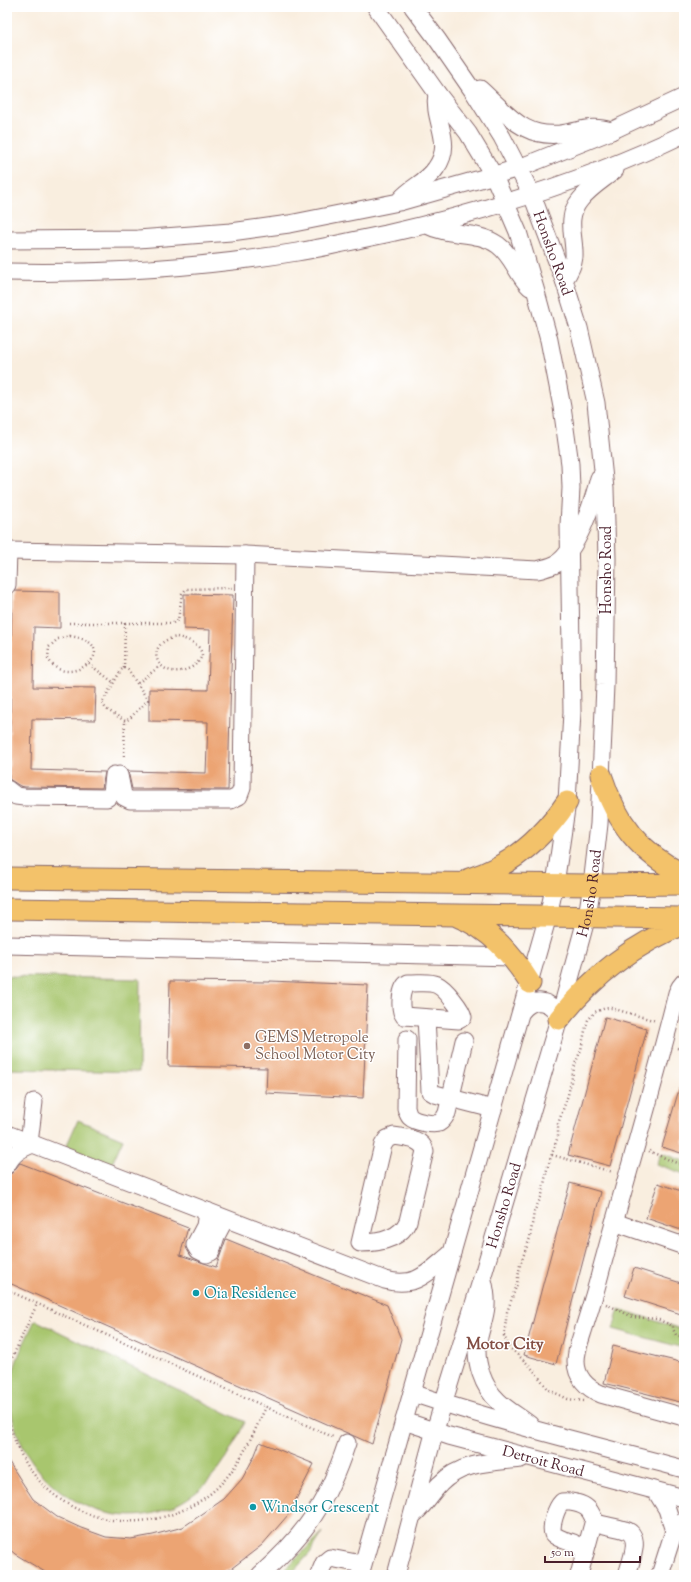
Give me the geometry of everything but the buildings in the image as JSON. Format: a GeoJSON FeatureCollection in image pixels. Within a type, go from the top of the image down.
{"type":"FeatureCollection","features":[{"type":"Feature","properties":{"kind":"main road"},"geometry":{"type":"LineString","coordinates":[[601,775],[607,794],[626,829],[654,858],[684,875]]}},
{"type":"Feature","properties":{"kind":"main road"},"geometry":{"type":"LineString","coordinates":[[458,883],[487,873],[521,854],[544,833],[554,821],[566,802]]}},
{"type":"Feature","properties":{"kind":"main road"},"geometry":{"type":"LineString","coordinates":[[7,878],[592,885],[684,884]]}},
{"type":"Feature","properties":{"kind":"main road"},"geometry":{"type":"LineString","coordinates":[[7,909],[684,918]]}},
{"type":"Feature","properties":{"kind":"main road"},"geometry":{"type":"LineString","coordinates":[[453,914],[467,920],[492,936],[513,957],[530,983]]}},
{"type":"Feature","properties":{"kind":"main road"},"geometry":{"type":"LineString","coordinates":[[559,1019],[590,983],[622,956],[652,938],[684,924]]}},
{"type":"Feature","properties":{"kind":"street","name":"Honsho Road"},"geometry":{"type":"LineString","coordinates":[[361,1570],[548,916],[555,884],[566,802],[572,712],[569,549],[571,508],[570,472],[562,406],[552,353],[536,292],[518,232],[494,176],[468,133],[437,93],[376,7]]}},
{"type":"Feature","properties":{"kind":"street","name":"Honsho Road"},"geometry":{"type":"LineString","coordinates":[[396,1575],[434,1430],[444,1403],[482,1278],[559,1019],[587,916],[599,824],[607,559],[606,505],[596,403],[579,328],[564,280],[532,195],[519,168],[489,115],[414,7]]}},
{"type":"Feature","properties":{"kind":"street"},"geometry":{"type":"LineString","coordinates":[[460,73],[484,92],[515,122],[530,131],[540,134],[554,135],[588,127],[611,131]]}},
{"type":"Feature","properties":{"kind":"street"},"geometry":{"type":"LineString","coordinates":[[399,202],[409,191],[431,175],[441,160],[444,142],[436,106],[437,93]]}},
{"type":"Feature","properties":{"kind":"street"},"geometry":{"type":"LineString","coordinates":[[7,240],[138,239],[231,232],[290,224],[399,202],[519,168],[611,131],[684,97]]}},
{"type":"Feature","properties":{"kind":"street"},"geometry":{"type":"LineString","coordinates":[[7,272],[99,271],[240,260],[328,246],[427,225],[506,204],[622,162],[684,134]]}},
{"type":"Feature","properties":{"kind":"street"},"geometry":{"type":"LineString","coordinates":[[564,280],[572,267],[574,258],[571,223],[578,201],[590,188],[611,173],[622,162]]}},
{"type":"Feature","properties":{"kind":"street"},"geometry":{"type":"LineString","coordinates":[[427,225],[441,231],[481,237],[493,242],[505,251],[512,259],[525,282],[536,292]]}},
{"type":"Feature","properties":{"kind":"street"},"geometry":{"type":"LineString","coordinates":[[7,584],[7,551],[245,555],[528,570],[547,568],[564,557],[580,532],[592,502],[599,477],[602,458]]}},
{"type":"Feature","properties":{"kind":"street"},"geometry":{"type":"LineString","coordinates":[[528,570],[544,560],[558,547],[569,525]]}},
{"type":"Feature","properties":{"kind":"street"},"geometry":{"type":"LineString","coordinates":[[7,789],[16,796],[24,797],[107,798],[112,793],[116,775],[124,798],[130,800],[231,800],[239,796],[242,788],[245,555]]}},
{"type":"Feature","properties":{"kind":"street"},"geometry":{"type":"LineString","coordinates":[[7,945],[513,957]]}},
{"type":"Feature","properties":{"kind":"street"},"geometry":{"type":"LineString","coordinates":[[684,982],[677,993],[670,1025],[576,1360],[578,1372],[583,1382],[591,1390],[684,1417]]}},
{"type":"Feature","properties":{"kind":"street"},"geometry":{"type":"LineString","coordinates":[[522,1011],[531,1003],[543,1002],[554,1008],[559,1019]]}},
{"type":"Feature","properties":{"kind":"street"},"geometry":{"type":"LineString","coordinates":[[452,1095],[433,1093],[430,1091],[430,1019],[436,1086],[439,1090],[452,1095],[494,1106]]}},
{"type":"Feature","properties":{"kind":"street"},"geometry":{"type":"LineString","coordinates":[[407,1039],[408,1085],[406,1108],[411,1118],[435,1124],[446,1117],[464,1041]]}},
{"type":"Feature","properties":{"kind":"street"},"geometry":{"type":"LineString","coordinates":[[408,1085],[430,1085]]}},
{"type":"Feature","properties":{"kind":"street"},"geometry":{"type":"LineString","coordinates":[[31,1144],[34,1102]]}},
{"type":"Feature","properties":{"kind":"street"},"geometry":{"type":"LineString","coordinates":[[7,1134],[352,1268],[396,1283],[406,1283],[416,1280],[452,1253]]}},
{"type":"Feature","properties":{"kind":"street"},"geometry":{"type":"LineString","coordinates":[[352,1268],[360,1243],[385,1141],[394,1136],[421,1143],[426,1151],[408,1221],[403,1230],[393,1237],[380,1242],[360,1243]]}},
{"type":"Feature","properties":{"kind":"street"},"geometry":{"type":"LineString","coordinates":[[7,1165],[12,1155],[31,1144]]}},
{"type":"Feature","properties":{"kind":"street"},"geometry":{"type":"LineString","coordinates":[[207,1211],[205,1226],[195,1246],[198,1250],[206,1254],[211,1252],[217,1233],[226,1219]]}},
{"type":"Feature","properties":{"kind":"street"},"geometry":{"type":"LineString","coordinates":[[366,1214],[370,1226],[375,1231],[386,1236],[393,1237]]}},
{"type":"Feature","properties":{"kind":"street"},"geometry":{"type":"LineString","coordinates":[[614,1222],[684,1246]]}},
{"type":"Feature","properties":{"kind":"street"},"geometry":{"type":"LineString","coordinates":[[482,1278],[487,1302],[486,1316],[478,1342],[479,1368],[484,1380],[498,1401],[538,1431]]}},
{"type":"Feature","properties":{"kind":"street","name":"Detroit Road"},"geometry":{"type":"LineString","coordinates":[[412,1393],[538,1431],[684,1469]]}},
{"type":"Feature","properties":{"kind":"street","name":"Detroit Road"},"geometry":{"type":"LineString","coordinates":[[404,1421],[534,1458],[684,1498]]}},
{"type":"Feature","properties":{"kind":"street"},"geometry":{"type":"LineString","coordinates":[[260,1575],[285,1553],[306,1529],[323,1502],[337,1473],[346,1443]]}},
{"type":"Feature","properties":{"kind":"street"},"geometry":{"type":"LineString","coordinates":[[412,1516],[425,1504],[440,1484],[456,1472],[478,1464],[534,1458]]}},
{"type":"Feature","properties":{"kind":"street"},"geometry":{"type":"LineString","coordinates":[[656,1491],[679,1526],[660,1575]]}},
{"type":"Feature","properties":{"kind":"street"},"geometry":{"type":"LineString","coordinates":[[584,1553],[575,1543],[554,1536],[552,1529],[558,1507],[562,1502],[583,1505],[588,1509],[594,1520],[602,1524],[626,1530],[632,1534],[634,1545],[627,1575]]}},
{"type":"Feature","properties":{"kind":"street"},"geometry":{"type":"LineString","coordinates":[[583,1574],[584,1553],[594,1520]]}},
{"type":"Feature","properties":{"kind":"street"},"geometry":{"type":"LineString","coordinates":[[320,1575],[324,1563],[330,1558],[361,1570]]}},
{"type":"Feature","properties":{"kind":"path"},"geometry":{"type":"LineString","coordinates":[[69,622],[173,623],[177,622],[179,618],[182,594],[189,588],[245,588]]}},
{"type":"Feature","properties":{"kind":"path"},"geometry":{"type":"LineString","coordinates":[[125,623],[124,668],[113,682],[103,700],[102,705],[125,721]]}},
{"type":"Feature","properties":{"kind":"path"},"geometry":{"type":"LineString","coordinates":[[70,636],[78,637],[91,645],[95,650],[94,658],[89,664],[71,671],[54,667],[48,658],[49,647],[58,639],[70,636]]}},
{"type":"Feature","properties":{"kind":"path"},"geometry":{"type":"LineString","coordinates":[[171,638],[186,639],[198,646],[201,651],[201,659],[198,663],[184,670],[172,671],[160,666],[156,659],[157,648],[166,640],[171,638]]}},
{"type":"Feature","properties":{"kind":"path"},"geometry":{"type":"LineString","coordinates":[[89,664],[113,682]]}},
{"type":"Feature","properties":{"kind":"path"},"geometry":{"type":"LineString","coordinates":[[138,683],[160,666]]}},
{"type":"Feature","properties":{"kind":"path"},"geometry":{"type":"LineString","coordinates":[[124,668],[128,670],[138,683],[148,701],[125,721]]}},
{"type":"Feature","properties":{"kind":"path"},"geometry":{"type":"LineString","coordinates":[[124,756],[125,721]]}},
{"type":"Feature","properties":{"kind":"path"},"geometry":{"type":"LineString","coordinates":[[590,1404],[584,1401],[561,1397],[549,1390],[530,1366],[509,1347],[504,1336],[507,1312],[517,1284],[520,1265],[530,1238],[534,1212],[542,1194],[547,1169],[558,1136],[560,1116],[568,1095],[575,1064],[581,1050],[588,1020],[595,1012],[606,1008],[611,1008],[670,1025]]}},
{"type":"Feature","properties":{"kind":"path"},"geometry":{"type":"LineString","coordinates":[[7,1290],[346,1443]]}},
{"type":"Feature","properties":{"kind":"path"},"geometry":{"type":"LineString","coordinates":[[594,1296],[605,1299],[604,1304],[616,1308],[627,1315],[657,1319],[674,1326],[673,1329],[676,1335],[684,1337]]}},
{"type":"Feature","properties":{"kind":"path"},"geometry":{"type":"LineString","coordinates":[[7,1382],[12,1358],[37,1304]]}},
{"type":"Feature","properties":{"kind":"path"},"geometry":{"type":"LineString","coordinates":[[7,1405],[8,1420],[15,1442],[26,1463],[39,1481],[56,1496],[76,1509],[102,1519],[129,1522],[156,1520],[175,1514],[204,1498],[224,1481],[238,1461],[266,1407]]}},
{"type":"Feature","properties":{"kind":"green space"},"geometry":{"type":"Polygon","coordinates":[[[7,976],[140,979],[139,1072],[7,1069],[7,976]]]}},
{"type":"Feature","properties":{"kind":"green space"},"geometry":{"type":"Polygon","coordinates":[[[78,1120],[123,1139],[111,1166],[66,1147],[78,1120]]]}},
{"type":"Feature","properties":{"kind":"green space"},"geometry":{"type":"Polygon","coordinates":[[[661,1153],[684,1161],[684,1174],[656,1164],[661,1153]]]}},
{"type":"Feature","properties":{"kind":"green space"},"geometry":{"type":"Polygon","coordinates":[[[619,1309],[684,1330],[684,1348],[613,1329],[619,1309]]]}},
{"type":"Feature","properties":{"kind":"green space"},"geometry":{"type":"Polygon","coordinates":[[[35,1320],[245,1422],[225,1460],[209,1481],[188,1498],[174,1506],[145,1515],[117,1515],[89,1507],[64,1494],[42,1474],[25,1450],[14,1423],[10,1394],[12,1375],[15,1366],[35,1320]]]}},
{"type":"Feature","properties":{"kind":"green space"},"geometry":{"type":"Polygon","coordinates":[[[323,1532],[310,1553],[290,1575],[279,1575],[323,1532]]]}},
{"type":"Feature","properties":{"kind":"place","name":"GEMS Metropole School Motor City"},"geometry":{"type":"Point","coordinates":[247,1046]}},
{"type":"Feature","properties":{"kind":"place","name":"Oia Residence"},"geometry":{"type":"Point","coordinates":[196,1293]}},
{"type":"Feature","properties":{"kind":"place","name":"Windsor Crescent"},"geometry":{"type":"Point","coordinates":[253,1507]}},
{"type":"Feature","properties":{"kind":"district","name":"Motor City"},"geometry":{"type":"Point","coordinates":[505,1343]}}]}
